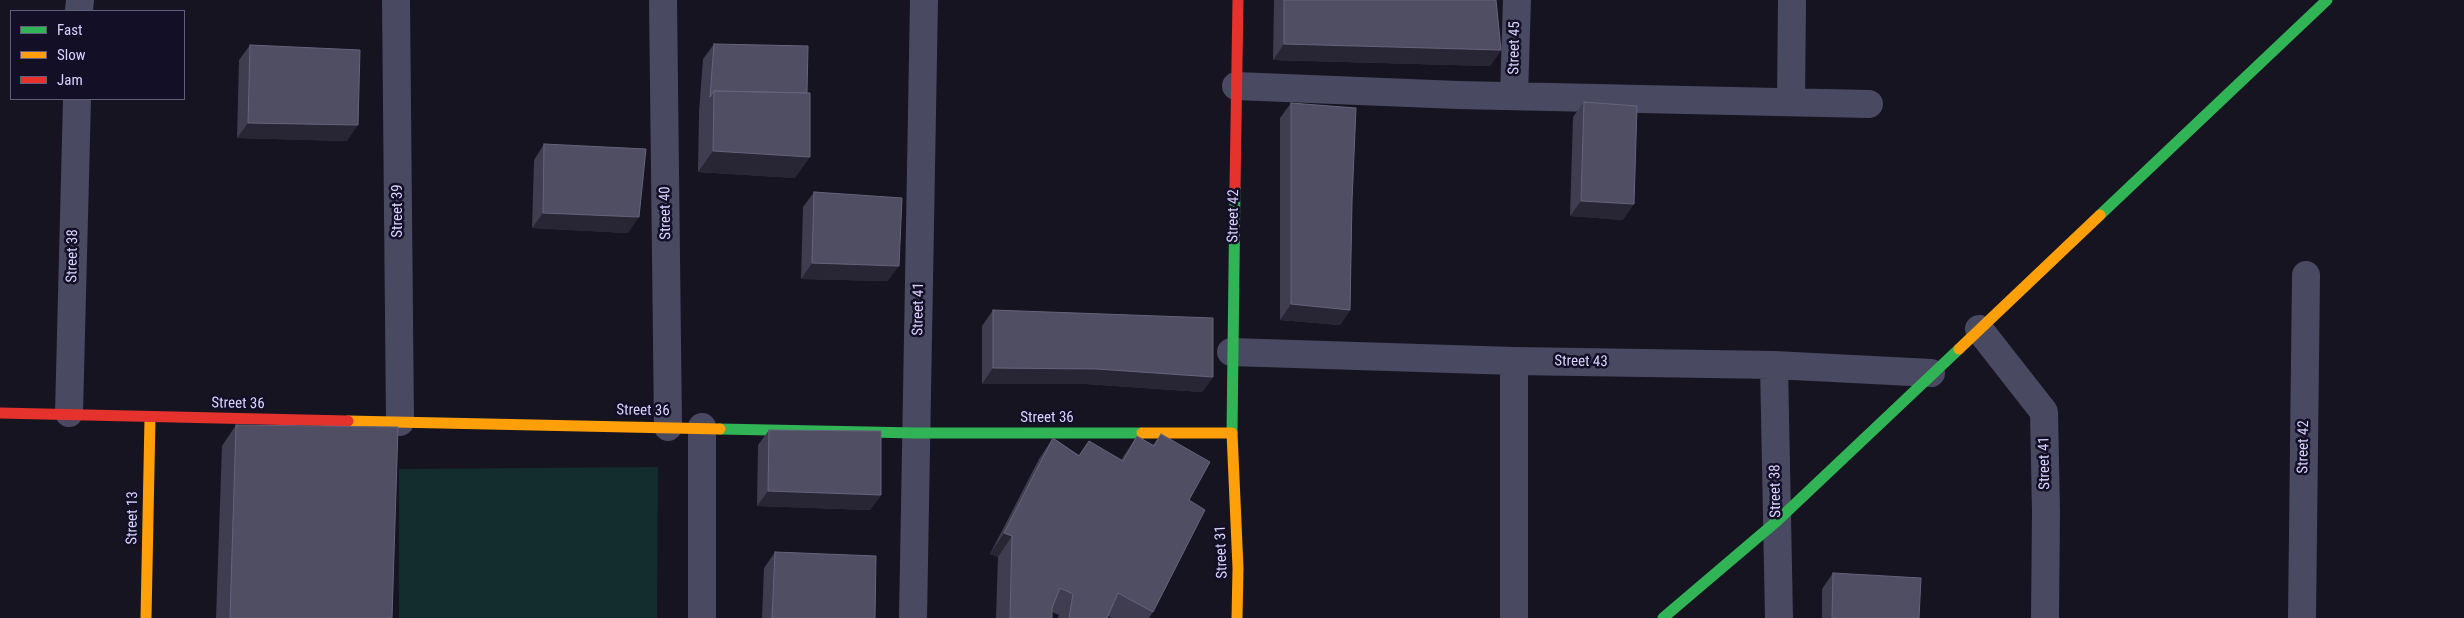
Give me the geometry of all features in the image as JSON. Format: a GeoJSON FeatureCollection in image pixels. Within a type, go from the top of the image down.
{"type":"FeatureCollection","features":[{"type":"Feature","properties":{"kind":"street","name":"Street 39"},"geometry":{"type":"LineString","coordinates":[[396,0],[400,422]]}},
{"type":"Feature","properties":{"kind":"street","name":"Street 40"},"geometry":{"type":"LineString","coordinates":[[663,0],[668,427]]}},
{"type":"Feature","properties":{"kind":"street","name":"Street 41"},"geometry":{"type":"LineString","coordinates":[[913,618],[924,0]]}},
{"type":"Feature","properties":{"kind":"street","name":"Street 42"},"geometry":{"type":"LineString","coordinates":[[1232,433],[1231,352],[1238,0]]}},
{"type":"Feature","properties":{"kind":"street","name":"Street 45"},"geometry":{"type":"LineString","coordinates":[[1514,96],[1517,0]]}},
{"type":"Feature","properties":{"kind":"street"},"geometry":{"type":"LineString","coordinates":[[1791,102],[1792,0]]}},
{"type":"Feature","properties":{"kind":"street"},"geometry":{"type":"LineString","coordinates":[[1663,618],[1777,521],[2326,0]]}},
{"type":"Feature","properties":{"kind":"street"},"geometry":{"type":"LineString","coordinates":[[1236,86],[1514,96],[1869,104]]}},
{"type":"Feature","properties":{"kind":"street","name":"Street 38"},"geometry":{"type":"LineString","coordinates":[[69,413],[77,100]]}},
{"type":"Feature","properties":{"kind":"street","name":"Street 42"},"geometry":{"type":"LineString","coordinates":[[2302,618],[2306,275]]}},
{"type":"Feature","properties":{"kind":"street","name":"Street 41"},"geometry":{"type":"LineString","coordinates":[[1979,329],[2044,412],[2046,512],[2044,618]]}},
{"type":"Feature","properties":{"kind":"street","name":"Street 43"},"geometry":{"type":"LineString","coordinates":[[1231,352],[1514,361],[1774,365],[1932,373]]}},
{"type":"Feature","properties":{"kind":"street"},"geometry":{"type":"LineString","coordinates":[[1514,361],[1514,618]]}},
{"type":"Feature","properties":{"kind":"street","name":"Street 38"},"geometry":{"type":"LineString","coordinates":[[1774,365],[1779,618]]}},
{"type":"Feature","properties":{"kind":"street","name":"Street 36"},"geometry":{"type":"LineString","coordinates":[[0,413],[69,413],[150,418],[702,427],[916,433],[1232,433]]}},
{"type":"Feature","properties":{"kind":"street","name":"Street 13"},"geometry":{"type":"LineString","coordinates":[[146,618],[150,418]]}},
{"type":"Feature","properties":{"kind":"street"},"geometry":{"type":"LineString","coordinates":[[702,427],[702,618]]}},
{"type":"Feature","properties":{"kind":"street","name":"Street 31"},"geometry":{"type":"LineString","coordinates":[[1232,433],[1238,568],[1238,618]]}},
{"type":"Feature","properties":{"kind":"green space"},"geometry":{"type":"Polygon","coordinates":[[[658,467],[657,618],[399,618],[399,469],[658,467]]]}},
{"type":"Feature","properties":{"kind":"building"},"geometry":{"type":"Polygon","coordinates":[[[1284,0],[1496,0],[1501,50],[1284,44],[1284,0]]]}},
{"type":"Feature","properties":{"kind":"building"},"geometry":{"type":"Polygon","coordinates":[[[714,44],[808,46],[807,93],[714,91],[710,97],[714,44]]]}},
{"type":"Feature","properties":{"kind":"building"},"geometry":{"type":"Polygon","coordinates":[[[250,45],[360,50],[358,125],[248,123],[250,45]]]}},
{"type":"Feature","properties":{"kind":"building"},"geometry":{"type":"Polygon","coordinates":[[[714,91],[810,93],[810,157],[713,151],[714,91]]]}},
{"type":"Feature","properties":{"kind":"building"},"geometry":{"type":"Polygon","coordinates":[[[1584,102],[1637,106],[1634,204],[1581,201],[1584,102]]]}},
{"type":"Feature","properties":{"kind":"building"},"geometry":{"type":"Polygon","coordinates":[[[1291,103],[1356,108],[1350,310],[1291,304],[1291,103]]]}},
{"type":"Feature","properties":{"kind":"building"},"geometry":{"type":"Polygon","coordinates":[[[544,144],[646,149],[639,217],[543,213],[544,144]]]}},
{"type":"Feature","properties":{"kind":"building"},"geometry":{"type":"Polygon","coordinates":[[[814,192],[902,198],[899,266],[812,263],[814,192]]]}},
{"type":"Feature","properties":{"kind":"building"},"geometry":{"type":"Polygon","coordinates":[[[993,310],[1213,318],[1213,377],[1097,369],[993,368],[993,310]]]}},
{"type":"Feature","properties":{"kind":"building"},"geometry":{"type":"Polygon","coordinates":[[[236,425],[398,427],[392,618],[230,618],[236,425]]]}},
{"type":"Feature","properties":{"kind":"building"},"geometry":{"type":"Polygon","coordinates":[[[769,430],[881,431],[881,495],[768,491],[769,430]]]}},
{"type":"Feature","properties":{"kind":"building"},"geometry":{"type":"Polygon","coordinates":[[[1161,434],[1210,462],[1189,500],[1205,510],[1153,612],[1118,593],[1107,618],[1069,618],[1073,594],[1060,588],[1052,608],[1052,618],[1010,618],[1012,536],[1004,533],[1053,438],[1079,456],[1089,441],[1123,461],[1137,436],[1154,446],[1161,434]]]}},
{"type":"Feature","properties":{"kind":"building"},"geometry":{"type":"Polygon","coordinates":[[[775,552],[876,556],[875,618],[772,618],[775,552]]]}},
{"type":"Feature","properties":{"kind":"building"},"geometry":{"type":"Polygon","coordinates":[[[1833,573],[1921,578],[1919,618],[1832,618],[1833,573]]]}},
{"type":"Feature","properties":{"kind":"traffic: fast"},"geometry":{"type":"LineString","coordinates":[[2100,215],[2327,0]]}},
{"type":"Feature","properties":{"kind":"traffic: fast"},"geometry":{"type":"LineString","coordinates":[[1232,433],[1235,188]]}},
{"type":"Feature","properties":{"kind":"traffic: fast"},"geometry":{"type":"LineString","coordinates":[[1663,618],[1777,521],[1959,349]]}},
{"type":"Feature","properties":{"kind":"traffic: fast"},"geometry":{"type":"LineString","coordinates":[[720,429],[916,433],[1142,433]]}},
{"type":"Feature","properties":{"kind":"traffic: slow"},"geometry":{"type":"LineString","coordinates":[[1959,349],[2100,215]]}},
{"type":"Feature","properties":{"kind":"traffic: slow"},"geometry":{"type":"LineString","coordinates":[[146,618],[150,418]]}},
{"type":"Feature","properties":{"kind":"traffic: slow"},"geometry":{"type":"LineString","coordinates":[[348,421],[720,429]]}},
{"type":"Feature","properties":{"kind":"traffic: slow"},"geometry":{"type":"LineString","coordinates":[[1142,433],[1232,433],[1238,568],[1237,618]]}},
{"type":"Feature","properties":{"kind":"traffic: jam"},"geometry":{"type":"LineString","coordinates":[[1235,188],[1238,0]]}},
{"type":"Feature","properties":{"kind":"traffic: jam"},"geometry":{"type":"LineString","coordinates":[[0,413],[348,421]]}}]}
